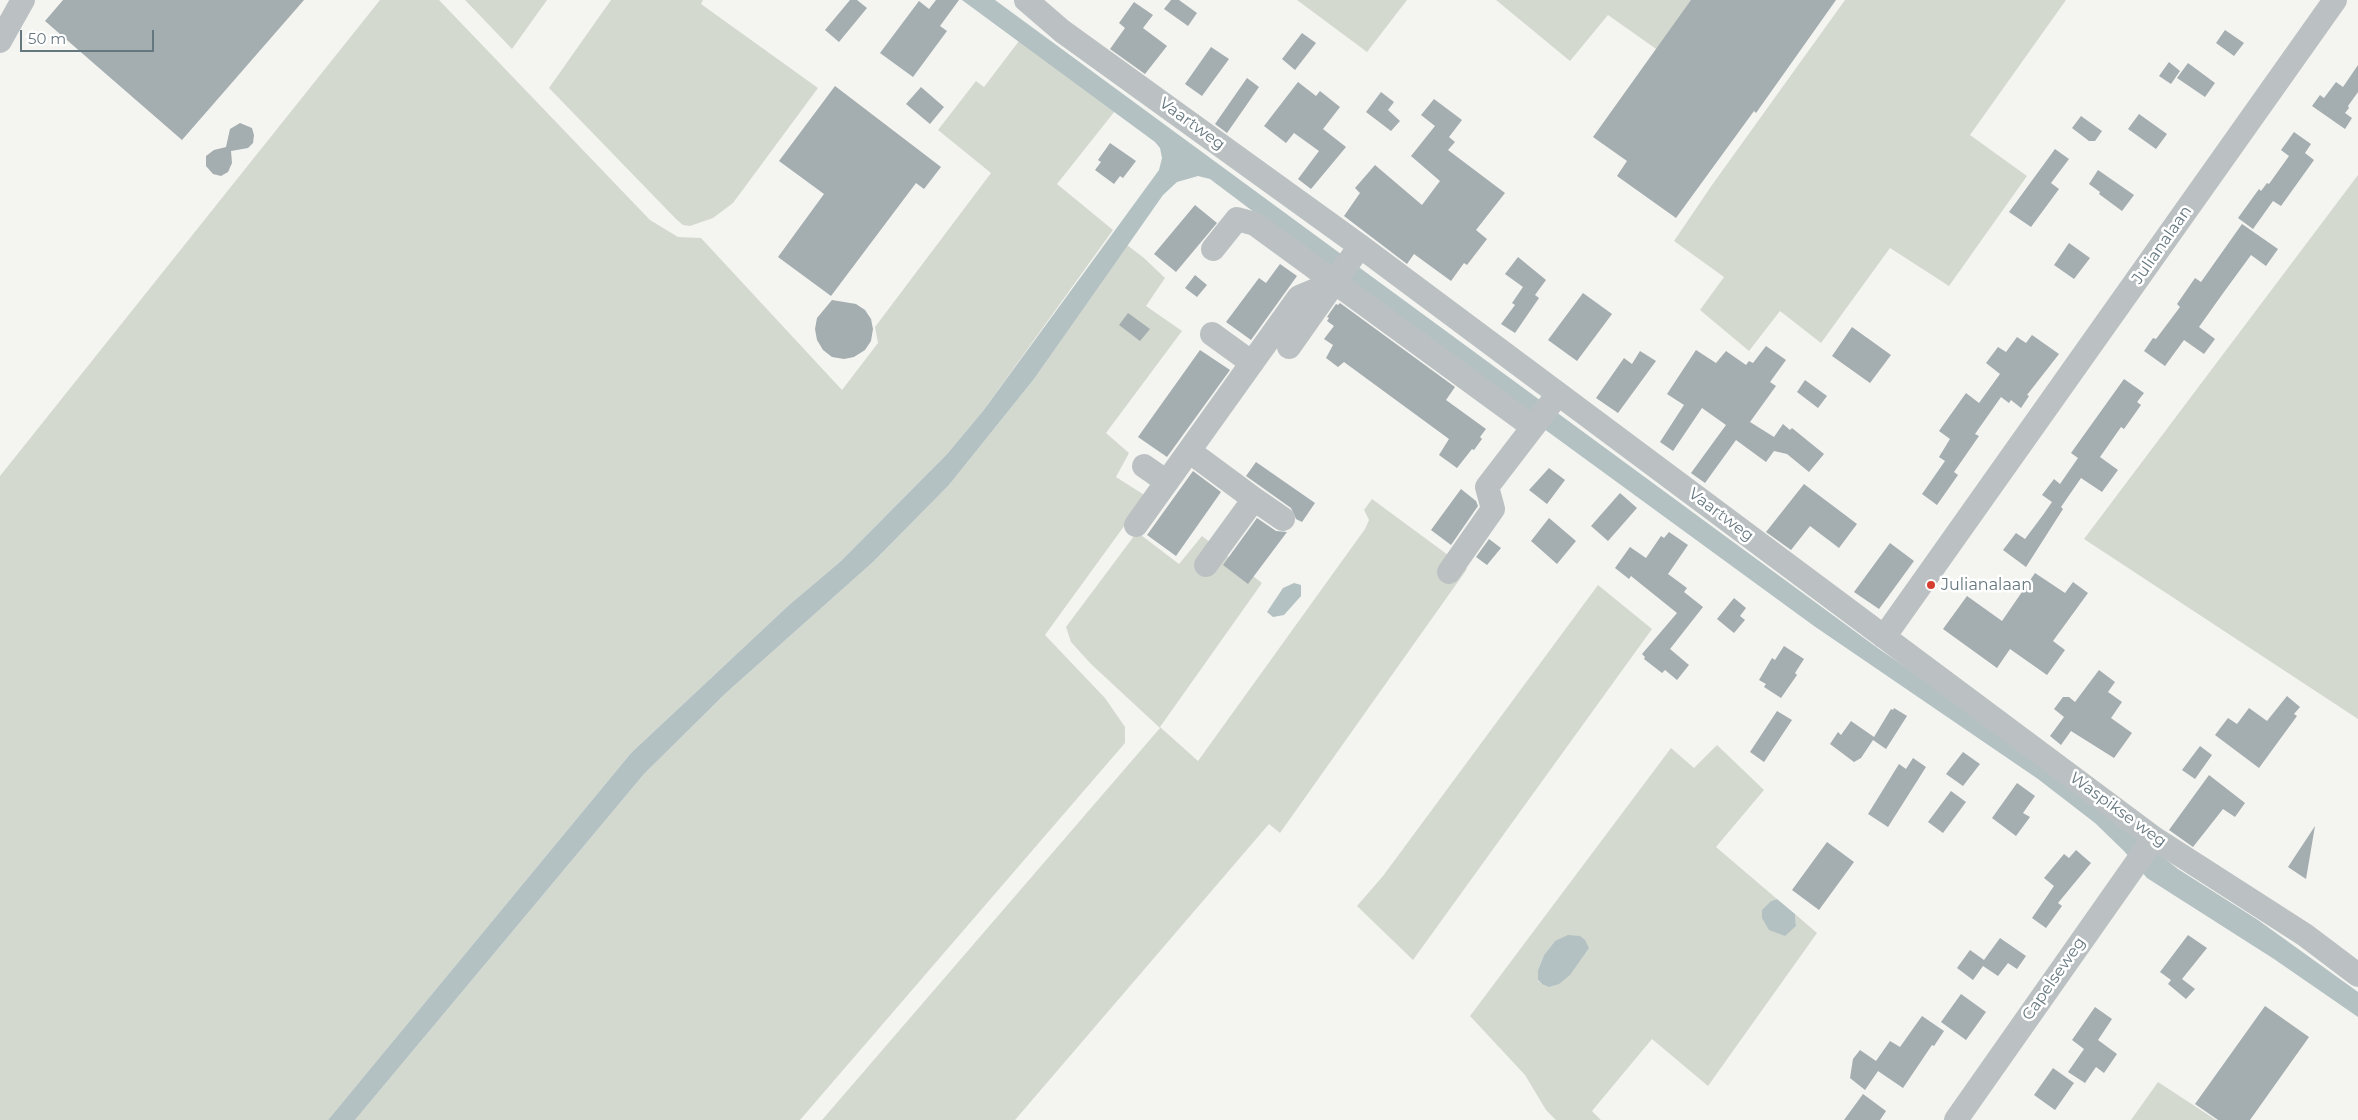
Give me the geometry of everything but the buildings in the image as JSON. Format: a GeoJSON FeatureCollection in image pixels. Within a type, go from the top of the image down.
{"type":"FeatureCollection","features":[{"type":"Feature","properties":{"kind":"street"},"geometry":{"type":"LineString","coordinates":[[0,41],[23,0]]}},
{"type":"Feature","properties":{"kind":"street","name":"Vaartweg"},"geometry":{"type":"LineString","coordinates":[[1026,0],[1346,265],[1544,412],[1884,637]]}},
{"type":"Feature","properties":{"kind":"street","name":"Julianalaan"},"geometry":{"type":"LineString","coordinates":[[1884,637],[2336,0]]}},
{"type":"Feature","properties":{"kind":"street","name":"Vaartweg"},"geometry":{"type":"LineString","coordinates":[[1213,249],[1237,219],[1255,224],[1346,265],[1544,412]]}},
{"type":"Feature","properties":{"kind":"street"},"geometry":{"type":"LineString","coordinates":[[1288,348],[1346,265]]}},
{"type":"Feature","properties":{"kind":"street"},"geometry":{"type":"LineString","coordinates":[[1136,525],[1299,297],[1346,265]]}},
{"type":"Feature","properties":{"kind":"street"},"geometry":{"type":"LineString","coordinates":[[1212,334],[1252,363]]}},
{"type":"Feature","properties":{"kind":"street"},"geometry":{"type":"LineString","coordinates":[[1449,572],[1493,509],[1487,487],[1544,412]]}},
{"type":"Feature","properties":{"kind":"street"},"geometry":{"type":"LineString","coordinates":[[1189,451],[1283,519]]}},
{"type":"Feature","properties":{"kind":"street"},"geometry":{"type":"LineString","coordinates":[[1144,466],[1168,482]]}},
{"type":"Feature","properties":{"kind":"street"},"geometry":{"type":"LineString","coordinates":[[1206,565],[1254,499]]}},
{"type":"Feature","properties":{"kind":"street","name":"Waspikse weg"},"geometry":{"type":"LineString","coordinates":[[1884,637],[2154,838],[2305,935],[2358,975]]}},
{"type":"Feature","properties":{"kind":"street","name":"Capelseweg"},"geometry":{"type":"LineString","coordinates":[[1956,1120],[2154,838]]}},
{"type":"Feature","properties":{"kind":"shaded area"},"geometry":{"type":"Polygon","coordinates":[[[380,0],[439,0],[650,220],[678,237],[701,238],[842,390],[878,343],[875,327],[991,173],[938,130],[976,81],[984,87],[1019,41],[1115,111],[1057,184],[1113,230],[983,411],[947,454],[841,561],[789,605],[631,753],[328,1120],[0,1120],[0,476],[380,0]]]}},
{"type":"Feature","properties":{"kind":"shaded area"},"geometry":{"type":"Polygon","coordinates":[[[465,0],[547,0],[512,49],[465,0]]]}},
{"type":"Feature","properties":{"kind":"shaded area"},"geometry":{"type":"Polygon","coordinates":[[[611,0],[703,0],[701,4],[818,88],[733,203],[713,218],[690,226],[683,225],[549,88],[611,0]]]}},
{"type":"Feature","properties":{"kind":"shaded area"},"geometry":{"type":"Polygon","coordinates":[[[962,0],[995,0],[1879,649],[2023,747],[2178,869],[2258,920],[2358,992],[2358,1017],[2274,959],[2147,878],[2124,851],[2095,823],[2038,779],[1814,626],[1488,388],[1210,179],[1198,176],[1177,182],[1163,195],[1034,379],[949,485],[873,562],[726,693],[644,774],[355,1120],[328,1120],[631,753],[789,605],[841,561],[947,454],[983,411],[1159,170],[1162,158],[1160,148],[1155,142],[962,0]]]}},
{"type":"Feature","properties":{"kind":"shaded area"},"geometry":{"type":"Polygon","coordinates":[[[1297,0],[1407,0],[1367,52],[1297,0]]]}},
{"type":"Feature","properties":{"kind":"shaded area"},"geometry":{"type":"Polygon","coordinates":[[[1496,0],[1695,0],[1659,51],[1608,15],[1570,61],[1496,0]]]}},
{"type":"Feature","properties":{"kind":"shaded area"},"geometry":{"type":"Polygon","coordinates":[[[1845,0],[2066,0],[1970,135],[2027,176],[1949,286],[1890,248],[1821,343],[1780,311],[1749,351],[1700,310],[1724,277],[1674,241],[1845,0]]]}},
{"type":"Feature","properties":{"kind":"shaded area"},"geometry":{"type":"Polygon","coordinates":[[[2358,175],[2358,719],[2084,539],[2358,175]]]}},
{"type":"Feature","properties":{"kind":"shaded area"},"geometry":{"type":"Polygon","coordinates":[[[1127,245],[1165,278],[1146,306],[1182,331],[1106,433],[1129,453],[1116,477],[1146,496],[1045,635],[1105,698],[1125,727],[1125,743],[800,1120],[355,1120],[644,774],[726,693],[873,562],[949,485],[1034,379],[1127,245]]]}},
{"type":"Feature","properties":{"kind":"shaded area"},"geometry":{"type":"Polygon","coordinates":[[[1372,499],[1467,569],[1280,833],[1269,824],[1015,1120],[822,1120],[1160,728],[1091,664],[1071,642],[1066,627],[1137,532],[1179,564],[1202,536],[1262,583],[1160,727],[1198,761],[1365,529],[1369,520],[1364,510],[1372,499]]]}},
{"type":"Feature","properties":{"kind":"shaded area"},"geometry":{"type":"Polygon","coordinates":[[[1294,583],[1301,585],[1301,596],[1284,615],[1273,617],[1267,612],[1283,588],[1294,583]]]}},
{"type":"Feature","properties":{"kind":"shaded area"},"geometry":{"type":"Polygon","coordinates":[[[1598,585],[1652,629],[1413,960],[1357,906],[1383,876],[1598,585]]]}},
{"type":"Feature","properties":{"kind":"shaded area"},"geometry":{"type":"Polygon","coordinates":[[[1717,745],[1764,790],[1716,847],[1777,899],[1771,901],[1796,926],[1795,914],[1817,933],[1708,1086],[1652,1039],[1592,1111],[1601,1120],[1556,1120],[1546,1110],[1525,1075],[1470,1016],[1671,748],[1694,768],[1717,745]],[[1555,941],[1544,955],[1538,970],[1538,981],[1542,984],[1555,941]]]}},
{"type":"Feature","properties":{"kind":"shaded area"},"geometry":{"type":"Polygon","coordinates":[[[1777,899],[1795,914],[1796,926],[1785,936],[1769,930],[1762,918],[1762,910],[1771,901],[1777,899]]]}},
{"type":"Feature","properties":{"kind":"shaded area"},"geometry":{"type":"Polygon","coordinates":[[[1568,935],[1580,936],[1585,940],[1589,948],[1570,975],[1559,984],[1549,987],[1542,984],[1538,980],[1538,970],[1544,955],[1555,941],[1568,935]]]}},
{"type":"Feature","properties":{"kind":"shaded area"},"geometry":{"type":"Polygon","coordinates":[[[2158,1082],[2216,1120],[2131,1120],[2158,1082]]]}},
{"type":"Feature","properties":{"kind":"place","name":"Julianalaan"},"geometry":{"type":"Point","coordinates":[1931,585]}}]}
